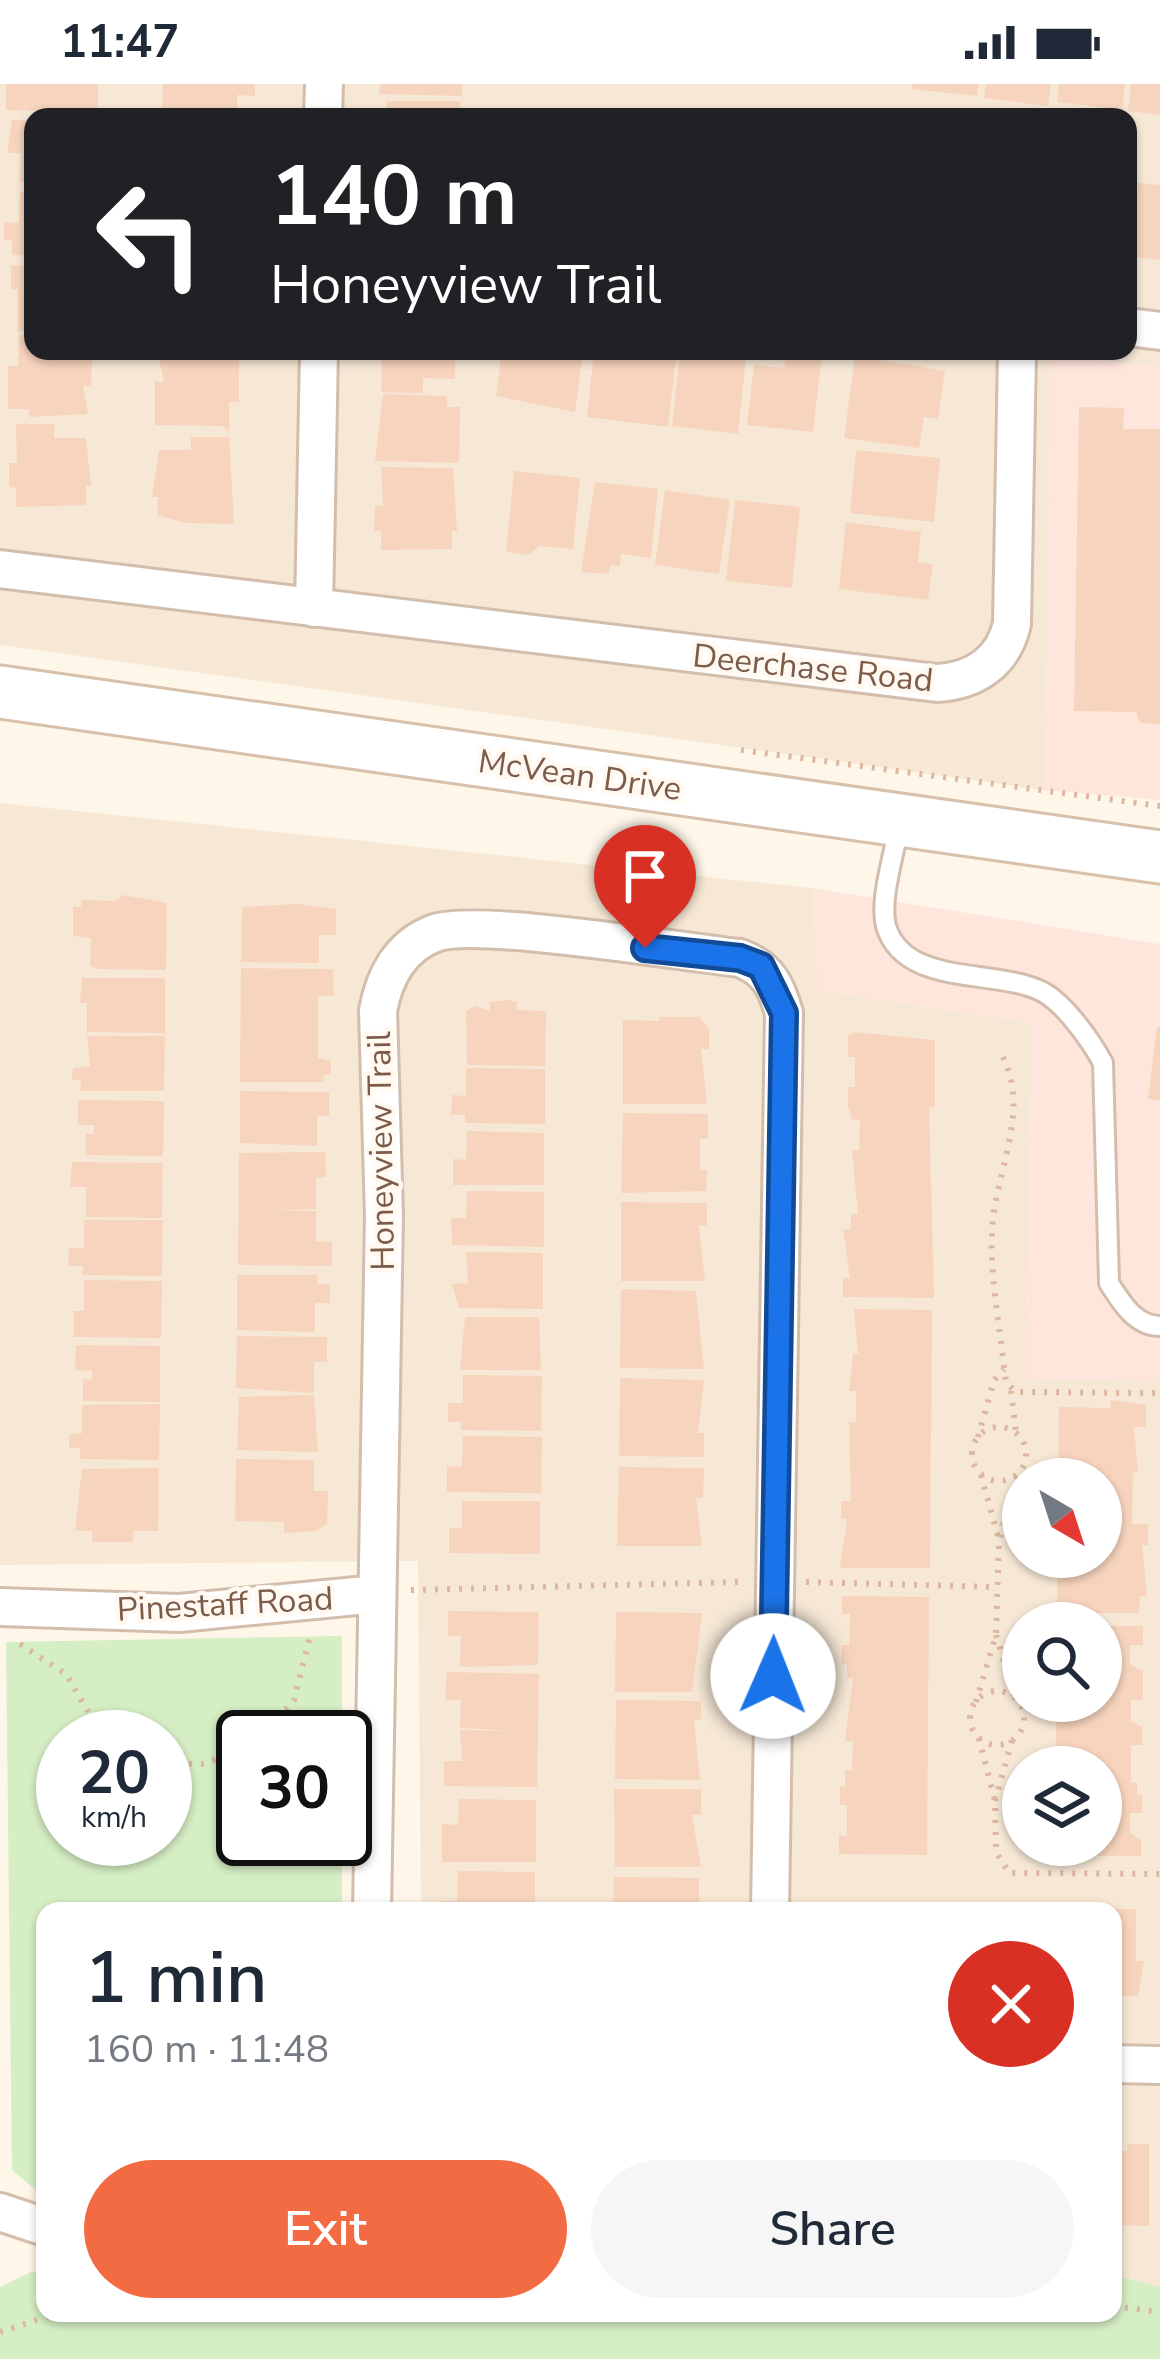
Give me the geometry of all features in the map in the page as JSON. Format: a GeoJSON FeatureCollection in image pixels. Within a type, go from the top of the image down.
{"type":"FeatureCollection","features":[{"type":"Feature","properties":{"kind":"main road","name":"McVean Drive"},"geometry":{"type":"LineString","coordinates":[[0,692],[1160,857]]}},
{"type":"Feature","properties":{"kind":"street"},"geometry":{"type":"LineString","coordinates":[[314,608],[320,360]]}},
{"type":"Feature","properties":{"kind":"street","name":"Deerchase Road"},"geometry":{"type":"LineString","coordinates":[[0,569],[937,683],[975,676],[995,659],[1012,624],[1017,360]]}},
{"type":"Feature","properties":{"kind":"street","name":"Honeyview Trail"},"geometry":{"type":"LineString","coordinates":[[377,1594],[384,1216],[378,1011],[382,987],[411,947],[456,928],[740,958],[761,966],[776,988],[784,1013],[770,1902]]}},
{"type":"Feature","properties":{"kind":"street"},"geometry":{"type":"LineString","coordinates":[[372,1902],[377,1594]]}},
{"type":"Feature","properties":{"kind":"street","name":"Pinestaff Road"},"geometry":{"type":"LineString","coordinates":[[5,1619],[178,1612],[377,1594]]}},
{"type":"Feature","properties":{"kind":"street"},"geometry":{"type":"LineString","coordinates":[[1122,2065],[1160,2065]]}},
{"type":"Feature","properties":{"kind":"street"},"geometry":{"type":"LineString","coordinates":[[0,2212],[36,2224]]}},
{"type":"Feature","properties":{"kind":"lane"},"geometry":{"type":"LineString","coordinates":[[900,820],[884,922],[898,951],[923,964],[1044,992],[1092,1042],[1103,1063],[1109,1282],[1126,1309],[1148,1326],[1160,1326]]}},
{"type":"Feature","properties":{"kind":"path"},"geometry":{"type":"LineString","coordinates":[[1003,1057],[1011,1073],[1012,1108],[992,1248],[1004,1369],[1024,1458]]}},
{"type":"Feature","properties":{"kind":"path"},"geometry":{"type":"LineString","coordinates":[[999,1540],[972,1457],[994,1380],[1004,1369]]}},
{"type":"Feature","properties":{"kind":"path"},"geometry":{"type":"LineString","coordinates":[[1011,1388],[1016,1392],[1160,1393]]}},
{"type":"Feature","properties":{"kind":"path"},"geometry":{"type":"LineString","coordinates":[[977,1438],[996,1427],[1016,1433]]}},
{"type":"Feature","properties":{"kind":"path"},"geometry":{"type":"LineString","coordinates":[[981,1474],[1002,1480]]}},
{"type":"Feature","properties":{"kind":"path"},"geometry":{"type":"LineString","coordinates":[[1002,1529],[996,1635],[970,1721],[980,1738],[995,1802],[996,1852],[1009,1873],[1160,1874]]}},
{"type":"Feature","properties":{"kind":"path"},"geometry":{"type":"LineString","coordinates":[[377,1594],[452,1585],[775,1582],[996,1587]]}},
{"type":"Feature","properties":{"kind":"path"},"geometry":{"type":"LineString","coordinates":[[285,1710],[294,1700],[317,1599]]}},
{"type":"Feature","properties":{"kind":"path"},"geometry":{"type":"LineString","coordinates":[[5,1619],[41,1663],[66,1674],[87,1710]]}},
{"type":"Feature","properties":{"kind":"path"},"geometry":{"type":"LineString","coordinates":[[996,1635],[1002,1655]]}},
{"type":"Feature","properties":{"kind":"path"},"geometry":{"type":"LineString","coordinates":[[976,1702],[994,1691],[1002,1693]]}},
{"type":"Feature","properties":{"kind":"path"},"geometry":{"type":"LineString","coordinates":[[995,1802],[1021,1722]]}},
{"type":"Feature","properties":{"kind":"path"},"geometry":{"type":"LineString","coordinates":[[980,1738],[998,1745],[1012,1740]]}},
{"type":"Feature","properties":{"kind":"path"},"geometry":{"type":"LineString","coordinates":[[1122,2307],[1160,2312]]}},
{"type":"Feature","properties":{"kind":"path"},"geometry":{"type":"LineString","coordinates":[[0,2332],[36,2320]]}},
{"type":"Feature","properties":{"kind":"shaded area"},"geometry":{"type":"Polygon","coordinates":[[[0,84],[1160,84],[1160,367],[1096,360],[1137,360],[1137,108],[24,108],[24,360],[1051,360],[1045,790],[0,645],[0,84]]]}},
{"type":"Feature","properties":{"kind":"shaded area"},"geometry":{"type":"Polygon","coordinates":[[[1051,360],[1160,367],[1160,800],[1045,790],[1051,360]]]}},
{"type":"Feature","properties":{"kind":"shaded area"},"geometry":{"type":"Polygon","coordinates":[[[0,803],[812,888],[819,990],[1032,1023],[1026,1378],[1160,1381],[1160,2287],[1122,2277],[1122,1902],[421,1902],[418,1561],[0,1565],[0,803]]]}},
{"type":"Feature","properties":{"kind":"shaded area"},"geometry":{"type":"Polygon","coordinates":[[[812,888],[1160,944],[1160,1381],[1026,1379],[1032,1023],[819,990],[812,888]]]}},
{"type":"Feature","properties":{"kind":"green space"},"geometry":{"type":"Polygon","coordinates":[[[342,1636],[342,1710],[216,1710],[216,1866],[342,1866],[342,1902],[36,1902],[36,2190],[12,2170],[6,1642],[342,1636]]]}},
{"type":"Feature","properties":{"kind":"green space"},"geometry":{"type":"Polygon","coordinates":[[[36,2272],[36,2322],[1122,2322],[1122,2277],[1160,2287],[1160,2359],[0,2359],[0,2287],[36,2272]]]}},
{"type":"Feature","properties":{"kind":"building"},"geometry":{"type":"Polygon","coordinates":[[[6,84],[98,84],[98,108],[6,110],[6,84]]]}},
{"type":"Feature","properties":{"kind":"building"},"geometry":{"type":"Polygon","coordinates":[[[163,84],[255,84],[255,96],[237,95],[237,108],[162,108],[163,84]]]}},
{"type":"Feature","properties":{"kind":"building"},"geometry":{"type":"Polygon","coordinates":[[[380,84],[462,84],[462,96],[379,94],[380,84]]]}},
{"type":"Feature","properties":{"kind":"building"},"geometry":{"type":"Polygon","coordinates":[[[912,84],[979,84],[977,96],[912,89],[912,84]]]}},
{"type":"Feature","properties":{"kind":"building"},"geometry":{"type":"Polygon","coordinates":[[[986,84],[1051,84],[1048,106],[984,98],[986,84]]]}},
{"type":"Feature","properties":{"kind":"building"},"geometry":{"type":"Polygon","coordinates":[[[1059,84],[1125,84],[1122,108],[1057,102],[1059,84]]]}},
{"type":"Feature","properties":{"kind":"building"},"geometry":{"type":"Polygon","coordinates":[[[1131,84],[1160,84],[1160,115],[1128,108],[1131,84]]]}},
{"type":"Feature","properties":{"kind":"building"},"geometry":{"type":"Polygon","coordinates":[[[387,101],[460,101],[460,108],[387,108],[387,101]]]}},
{"type":"Feature","properties":{"kind":"building"},"geometry":{"type":"Polygon","coordinates":[[[12,120],[24,120],[24,183],[20,183],[21,153],[7,153],[12,120]]]}},
{"type":"Feature","properties":{"kind":"building"},"geometry":{"type":"Polygon","coordinates":[[[1138,183],[1160,185],[1160,260],[1137,257],[1138,183]]]}},
{"type":"Feature","properties":{"kind":"building"},"geometry":{"type":"Polygon","coordinates":[[[20,192],[24,192],[24,256],[12,255],[12,240],[4,240],[4,222],[19,223],[20,192]]]}},
{"type":"Feature","properties":{"kind":"building"},"geometry":{"type":"Polygon","coordinates":[[[11,265],[24,266],[24,331],[18,331],[18,289],[11,289],[11,265]]]}},
{"type":"Feature","properties":{"kind":"building"},"geometry":{"type":"Polygon","coordinates":[[[19,335],[24,335],[24,360],[92,360],[91,387],[83,386],[88,414],[29,417],[29,409],[8,409],[8,366],[18,366],[19,335]]]}},
{"type":"Feature","properties":{"kind":"building"},"geometry":{"type":"Polygon","coordinates":[[[159,360],[239,360],[239,402],[229,402],[229,432],[223,426],[155,425],[155,381],[164,382],[159,360]]]}},
{"type":"Feature","properties":{"kind":"building"},"geometry":{"type":"Polygon","coordinates":[[[382,360],[455,360],[455,379],[423,378],[423,393],[381,392],[382,360]]]}},
{"type":"Feature","properties":{"kind":"building"},"geometry":{"type":"Polygon","coordinates":[[[501,360],[582,360],[575,412],[496,396],[501,360]]]}},
{"type":"Feature","properties":{"kind":"building"},"geometry":{"type":"Polygon","coordinates":[[[593,360],[676,360],[668,427],[587,417],[593,360]]]}},
{"type":"Feature","properties":{"kind":"building"},"geometry":{"type":"Polygon","coordinates":[[[679,360],[746,360],[738,434],[672,426],[679,360]]]}},
{"type":"Feature","properties":{"kind":"building"},"geometry":{"type":"Polygon","coordinates":[[[785,360],[821,360],[813,432],[747,425],[754,365],[784,368],[785,360]]]}},
{"type":"Feature","properties":{"kind":"building"},"geometry":{"type":"Polygon","coordinates":[[[854,360],[945,371],[938,419],[924,417],[919,448],[844,438],[854,360]]]}},
{"type":"Feature","properties":{"kind":"building"},"geometry":{"type":"Polygon","coordinates":[[[383,394],[447,396],[447,407],[460,407],[459,463],[375,461],[383,394]]]}},
{"type":"Feature","properties":{"kind":"building"},"geometry":{"type":"Polygon","coordinates":[[[1079,407],[1124,408],[1123,429],[1160,429],[1160,724],[1140,723],[1136,712],[1074,711],[1079,407]]]}},
{"type":"Feature","properties":{"kind":"building"},"geometry":{"type":"Polygon","coordinates":[[[16,424],[55,424],[54,438],[86,438],[91,486],[86,486],[86,505],[16,507],[16,488],[9,487],[9,463],[17,463],[16,424]]]}},
{"type":"Feature","properties":{"kind":"building"},"geometry":{"type":"Polygon","coordinates":[[[191,437],[229,437],[234,524],[186,523],[157,515],[158,497],[152,497],[159,450],[191,450],[191,437]]]}},
{"type":"Feature","properties":{"kind":"building"},"geometry":{"type":"Polygon","coordinates":[[[856,450],[940,458],[934,522],[850,513],[856,450]]]}},
{"type":"Feature","properties":{"kind":"building"},"geometry":{"type":"Polygon","coordinates":[[[381,467],[453,468],[457,531],[452,531],[452,549],[381,550],[381,531],[374,531],[375,506],[383,506],[381,467]]]}},
{"type":"Feature","properties":{"kind":"building"},"geometry":{"type":"Polygon","coordinates":[[[514,471],[580,478],[573,549],[539,546],[529,555],[506,552],[514,471]]]}},
{"type":"Feature","properties":{"kind":"building"},"geometry":{"type":"Polygon","coordinates":[[[595,482],[658,489],[651,558],[621,554],[620,566],[610,565],[609,574],[581,572],[595,482]]]}},
{"type":"Feature","properties":{"kind":"building"},"geometry":{"type":"Polygon","coordinates":[[[665,490],[730,500],[719,574],[655,565],[665,490]]]}},
{"type":"Feature","properties":{"kind":"building"},"geometry":{"type":"Polygon","coordinates":[[[735,500],[800,507],[792,588],[726,581],[735,500]]]}},
{"type":"Feature","properties":{"kind":"building"},"geometry":{"type":"Polygon","coordinates":[[[846,522],[921,532],[918,562],[933,564],[928,600],[839,589],[846,522]]]}},
{"type":"Feature","properties":{"kind":"building"},"geometry":{"type":"Polygon","coordinates":[[[123,895],[167,903],[166,970],[90,966],[91,938],[73,936],[73,907],[81,907],[81,900],[115,901],[123,895]]]}},
{"type":"Feature","properties":{"kind":"building"},"geometry":{"type":"Polygon","coordinates":[[[298,904],[336,909],[336,935],[319,935],[319,963],[241,962],[242,907],[298,904]]]}},
{"type":"Feature","properties":{"kind":"building"},"geometry":{"type":"Polygon","coordinates":[[[241,968],[333,969],[334,996],[318,996],[318,1058],[331,1061],[331,1075],[324,1075],[323,1082],[240,1082],[241,968]]]}},
{"type":"Feature","properties":{"kind":"building"},"geometry":{"type":"Polygon","coordinates":[[[82,978],[165,978],[165,1033],[87,1032],[87,1003],[80,1003],[82,978]]]}},
{"type":"Feature","properties":{"kind":"building"},"geometry":{"type":"Polygon","coordinates":[[[490,1002],[517,1002],[517,1010],[546,1011],[545,1066],[467,1065],[466,1011],[475,1006],[490,1011],[490,1002]]]}},
{"type":"Feature","properties":{"kind":"building"},"geometry":{"type":"Polygon","coordinates":[[[659,1017],[699,1017],[709,1029],[709,1049],[701,1049],[707,1104],[623,1104],[623,1020],[659,1021],[659,1017]]]}},
{"type":"Feature","properties":{"kind":"building"},"geometry":{"type":"Polygon","coordinates":[[[1160,1027],[1160,1100],[1148,1099],[1160,1027]]]}},
{"type":"Feature","properties":{"kind":"building"},"geometry":{"type":"Polygon","coordinates":[[[854,1032],[935,1040],[935,1107],[929,1107],[934,1298],[843,1297],[843,1278],[850,1278],[843,1229],[851,1229],[851,1214],[858,1214],[852,1150],[859,1150],[860,1120],[852,1120],[848,1106],[848,1087],[855,1087],[855,1057],[848,1057],[848,1036],[854,1032]]]}},
{"type":"Feature","properties":{"kind":"building"},"geometry":{"type":"Polygon","coordinates":[[[87,1036],[165,1036],[164,1091],[80,1091],[81,1080],[72,1080],[73,1068],[90,1066],[87,1036]]]}},
{"type":"Feature","properties":{"kind":"building"},"geometry":{"type":"Polygon","coordinates":[[[466,1068],[545,1069],[545,1124],[465,1123],[465,1115],[451,1115],[452,1095],[466,1096],[466,1068]]]}},
{"type":"Feature","properties":{"kind":"building"},"geometry":{"type":"Polygon","coordinates":[[[240,1091],[329,1092],[329,1116],[317,1116],[317,1146],[240,1143],[240,1091]]]}},
{"type":"Feature","properties":{"kind":"building"},"geometry":{"type":"Polygon","coordinates":[[[78,1100],[164,1101],[163,1156],[85,1155],[86,1134],[94,1134],[94,1125],[78,1125],[78,1100]]]}},
{"type":"Feature","properties":{"kind":"building"},"geometry":{"type":"Polygon","coordinates":[[[623,1113],[708,1114],[708,1139],[700,1139],[706,1191],[621,1193],[623,1113]]]}},
{"type":"Feature","properties":{"kind":"building"},"geometry":{"type":"Polygon","coordinates":[[[467,1131],[544,1133],[544,1185],[453,1185],[453,1159],[466,1160],[467,1131]]]}},
{"type":"Feature","properties":{"kind":"building"},"geometry":{"type":"Polygon","coordinates":[[[325,1152],[326,1177],[316,1178],[316,1209],[271,1210],[316,1211],[316,1241],[332,1242],[332,1266],[238,1265],[239,1153],[325,1152]]]}},
{"type":"Feature","properties":{"kind":"building"},"geometry":{"type":"Polygon","coordinates":[[[72,1162],[163,1163],[162,1218],[86,1217],[86,1187],[70,1187],[72,1162]]]}},
{"type":"Feature","properties":{"kind":"building"},"geometry":{"type":"Polygon","coordinates":[[[467,1191],[544,1192],[544,1247],[452,1245],[451,1218],[466,1218],[467,1191]]]}},
{"type":"Feature","properties":{"kind":"building"},"geometry":{"type":"Polygon","coordinates":[[[621,1202],[707,1203],[707,1225],[699,1226],[705,1281],[621,1281],[621,1202]]]}},
{"type":"Feature","properties":{"kind":"building"},"geometry":{"type":"Polygon","coordinates":[[[84,1220],[163,1220],[162,1276],[82,1275],[83,1266],[68,1266],[69,1248],[84,1248],[84,1220]]]}},
{"type":"Feature","properties":{"kind":"building"},"geometry":{"type":"Polygon","coordinates":[[[466,1252],[543,1253],[543,1309],[459,1308],[452,1284],[468,1283],[466,1252]]]}},
{"type":"Feature","properties":{"kind":"building"},"geometry":{"type":"Polygon","coordinates":[[[237,1275],[317,1275],[317,1284],[330,1284],[330,1303],[315,1303],[315,1332],[237,1330],[237,1275]]]}},
{"type":"Feature","properties":{"kind":"building"},"geometry":{"type":"Polygon","coordinates":[[[84,1280],[162,1281],[161,1338],[74,1337],[74,1311],[84,1311],[84,1280]]]}},
{"type":"Feature","properties":{"kind":"building"},"geometry":{"type":"Polygon","coordinates":[[[621,1289],[696,1291],[704,1369],[620,1368],[621,1289]]]}},
{"type":"Feature","properties":{"kind":"building"},"geometry":{"type":"Polygon","coordinates":[[[854,1309],[932,1310],[930,1568],[840,1568],[847,1519],[841,1518],[841,1501],[851,1501],[849,1422],[856,1422],[856,1391],[849,1391],[853,1353],[858,1354],[854,1309]]]}},
{"type":"Feature","properties":{"kind":"building"},"geometry":{"type":"Polygon","coordinates":[[[465,1317],[539,1317],[541,1370],[460,1370],[465,1317]]]}},
{"type":"Feature","properties":{"kind":"building"},"geometry":{"type":"Polygon","coordinates":[[[237,1336],[327,1337],[327,1362],[314,1362],[314,1393],[236,1388],[237,1336]]]}},
{"type":"Feature","properties":{"kind":"building"},"geometry":{"type":"Polygon","coordinates":[[[76,1345],[160,1346],[160,1402],[83,1401],[83,1379],[92,1380],[92,1371],[75,1370],[76,1345]]]}},
{"type":"Feature","properties":{"kind":"building"},"geometry":{"type":"Polygon","coordinates":[[[463,1375],[542,1376],[541,1431],[461,1430],[461,1422],[448,1422],[448,1403],[463,1403],[463,1375]]]}},
{"type":"Feature","properties":{"kind":"building"},"geometry":{"type":"Polygon","coordinates":[[[620,1378],[704,1380],[698,1433],[704,1433],[704,1457],[619,1456],[620,1378]]]}},
{"type":"Feature","properties":{"kind":"building"},"geometry":{"type":"Polygon","coordinates":[[[314,1395],[318,1452],[237,1450],[239,1397],[314,1395]]]}},
{"type":"Feature","properties":{"kind":"building"},"geometry":{"type":"Polygon","coordinates":[[[1111,1400],[1146,1405],[1146,1427],[1134,1427],[1138,1472],[1133,1473],[1132,1524],[1148,1524],[1148,1545],[1142,1545],[1147,1596],[1140,1596],[1139,1613],[1122,1613],[1122,1602],[1057,1602],[1058,1578],[1122,1578],[1122,1458],[1058,1458],[1059,1407],[1110,1408],[1111,1400]]]}},
{"type":"Feature","properties":{"kind":"building"},"geometry":{"type":"Polygon","coordinates":[[[160,1404],[159,1460],[80,1459],[80,1448],[69,1448],[69,1435],[82,1433],[82,1405],[160,1404]]]}},
{"type":"Feature","properties":{"kind":"building"},"geometry":{"type":"Polygon","coordinates":[[[463,1436],[542,1437],[541,1493],[447,1492],[447,1466],[462,1467],[463,1436]]]}},
{"type":"Feature","properties":{"kind":"building"},"geometry":{"type":"Polygon","coordinates":[[[236,1459],[314,1460],[314,1491],[328,1491],[327,1523],[317,1531],[284,1533],[284,1522],[235,1521],[236,1459]]]}},
{"type":"Feature","properties":{"kind":"building"},"geometry":{"type":"Polygon","coordinates":[[[619,1467],[704,1468],[703,1498],[696,1498],[702,1546],[617,1546],[619,1467]]]}},
{"type":"Feature","properties":{"kind":"building"},"geometry":{"type":"Polygon","coordinates":[[[159,1468],[158,1531],[133,1531],[133,1542],[92,1542],[92,1531],[75,1531],[82,1469],[159,1468]]]}},
{"type":"Feature","properties":{"kind":"building"},"geometry":{"type":"Polygon","coordinates":[[[462,1501],[540,1501],[540,1554],[449,1553],[449,1528],[462,1528],[462,1501]]]}},
{"type":"Feature","properties":{"kind":"building"},"geometry":{"type":"Polygon","coordinates":[[[842,1596],[929,1597],[927,1855],[839,1854],[839,1835],[847,1836],[847,1805],[840,1805],[840,1787],[845,1787],[845,1770],[852,1771],[853,1741],[845,1741],[853,1678],[847,1678],[847,1664],[841,1664],[842,1645],[849,1645],[850,1614],[842,1614],[842,1596]]]}},
{"type":"Feature","properties":{"kind":"building"},"geometry":{"type":"Polygon","coordinates":[[[448,1611],[539,1612],[538,1665],[460,1667],[461,1636],[448,1636],[448,1611]]]}},
{"type":"Feature","properties":{"kind":"building"},"geometry":{"type":"Polygon","coordinates":[[[616,1612],[702,1613],[692,1692],[615,1692],[616,1612]]]}},
{"type":"Feature","properties":{"kind":"building"},"geometry":{"type":"Polygon","coordinates":[[[1122,1626],[1143,1626],[1143,1645],[1130,1645],[1130,1664],[1143,1671],[1143,1700],[1131,1700],[1131,1721],[1142,1727],[1142,1745],[1131,1745],[1131,1783],[1137,1783],[1137,1795],[1142,1795],[1142,1813],[1130,1813],[1130,1833],[1141,1840],[1141,1856],[1122,1856],[1122,1746],[1056,1743],[1056,1722],[1122,1722],[1122,1626]]]}},
{"type":"Feature","properties":{"kind":"building"},"geometry":{"type":"Polygon","coordinates":[[[447,1672],[539,1674],[537,1787],[444,1786],[444,1761],[462,1761],[460,1730],[523,1731],[460,1728],[461,1700],[445,1700],[447,1672]]]}},
{"type":"Feature","properties":{"kind":"building"},"geometry":{"type":"Polygon","coordinates":[[[616,1700],[701,1701],[701,1720],[694,1720],[700,1780],[615,1779],[616,1700]]]}},
{"type":"Feature","properties":{"kind":"building"},"geometry":{"type":"Polygon","coordinates":[[[614,1789],[701,1789],[701,1815],[692,1815],[701,1867],[615,1867],[614,1789]]]}},
{"type":"Feature","properties":{"kind":"building"},"geometry":{"type":"Polygon","coordinates":[[[459,1799],[536,1800],[536,1862],[442,1862],[442,1824],[458,1825],[459,1799]]]}},
{"type":"Feature","properties":{"kind":"building"},"geometry":{"type":"Polygon","coordinates":[[[458,1871],[535,1872],[535,1902],[441,1902],[457,1901],[458,1871]]]}},
{"type":"Feature","properties":{"kind":"building"},"geometry":{"type":"Polygon","coordinates":[[[614,1877],[699,1878],[699,1902],[613,1902],[614,1877]]]}},
{"type":"Feature","properties":{"kind":"building"},"geometry":{"type":"Polygon","coordinates":[[[1122,1909],[1136,1909],[1136,1961],[1144,1961],[1138,1996],[1122,1996],[1122,1909]]]}},
{"type":"Feature","properties":{"kind":"building"},"geometry":{"type":"Polygon","coordinates":[[[1127,2144],[1149,2144],[1149,2226],[1122,2225],[1122,2151],[1127,2151],[1127,2144]]]}},
{"type":"Feature","properties":{"kind":"route"},"geometry":{"type":"LineString","coordinates":[[645,948],[740,958],[761,966],[776,988],[784,1013],[773,1676]]}}]}
